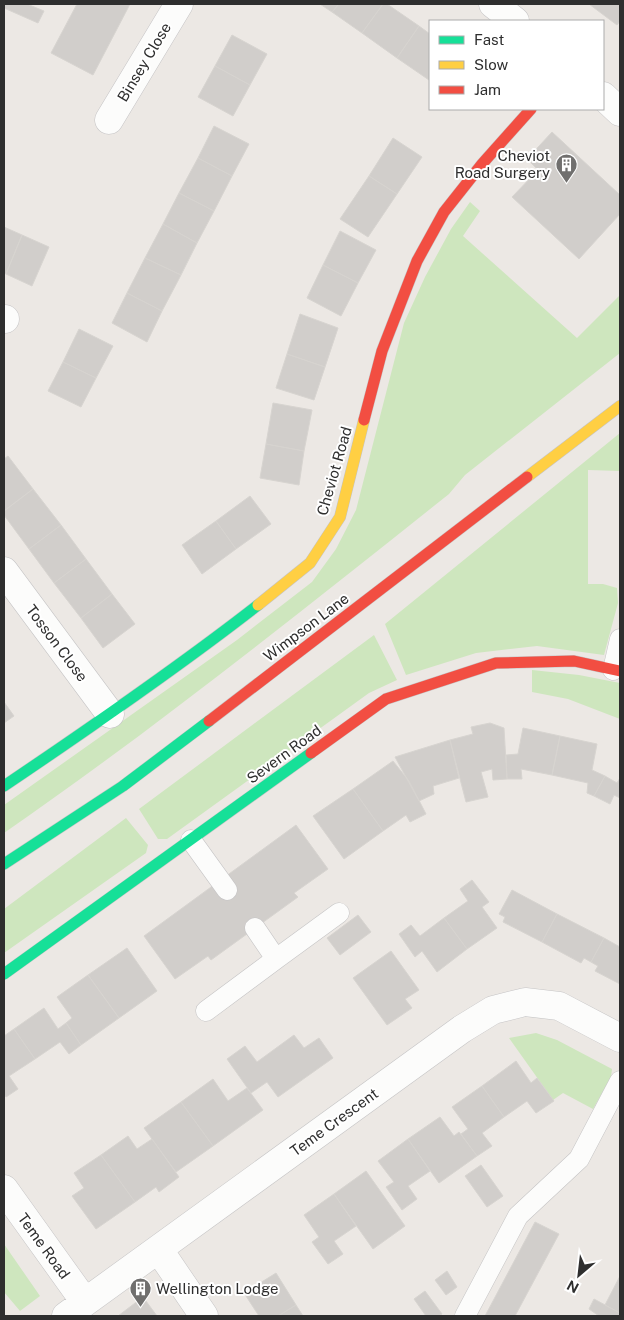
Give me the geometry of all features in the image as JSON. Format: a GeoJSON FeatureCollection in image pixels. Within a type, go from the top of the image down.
{"type":"FeatureCollection","features":[{"type":"Feature","properties":{"kind":"street","name":"Binsey Close"},"geometry":{"type":"LineString","coordinates":[[109,120],[179,4]]}},
{"type":"Feature","properties":{"kind":"street"},"geometry":{"type":"LineString","coordinates":[[604,97],[620,112]]}},
{"type":"Feature","properties":{"kind":"street","name":"Cheviot Road"},"geometry":{"type":"LineString","coordinates":[[4,786],[110,714],[227,630],[310,563],[340,517],[382,351],[417,261],[444,212],[482,164],[529,110]]}},
{"type":"Feature","properties":{"kind":"street","name":"Wimpson Lane"},"geometry":{"type":"LineString","coordinates":[[4,864],[123,786],[620,406]]}},
{"type":"Feature","properties":{"kind":"street","name":"Tosson Close"},"geometry":{"type":"LineString","coordinates":[[4,571],[110,714]]}},
{"type":"Feature","properties":{"kind":"street","name":"Severn Road"},"geometry":{"type":"LineString","coordinates":[[4,974],[386,699],[496,663],[574,661],[617,670]]}},
{"type":"Feature","properties":{"kind":"street","name":"Teme Crescent"},"geometry":{"type":"LineString","coordinates":[[75,1309],[462,1029],[493,1010],[525,1002],[559,1006],[620,1038]]}},
{"type":"Feature","properties":{"kind":"street","name":"Teme Road"},"geometry":{"type":"LineString","coordinates":[[4,1190],[75,1309]]}},
{"type":"Feature","properties":{"kind":"street"},"geometry":{"type":"LineString","coordinates":[[159,1250],[204,1316]]}},
{"type":"Feature","properties":{"kind":"lane"},"geometry":{"type":"LineString","coordinates":[[617,670],[620,639]]}},
{"type":"Feature","properties":{"kind":"lane"},"geometry":{"type":"LineString","coordinates":[[191,840],[227,890]]}},
{"type":"Feature","properties":{"kind":"lane"},"geometry":{"type":"LineString","coordinates":[[206,1011],[339,913]]}},
{"type":"Feature","properties":{"kind":"lane"},"geometry":{"type":"LineString","coordinates":[[255,928],[276,959]]}},
{"type":"Feature","properties":{"kind":"lane"},"geometry":{"type":"LineString","coordinates":[[465,1316],[518,1216],[579,1159],[620,1081]]}},
{"type":"Feature","properties":{"kind":"green space"},"geometry":{"type":"Polygon","coordinates":[[[470,202],[480,211],[463,236],[577,338],[620,295],[620,353],[465,475],[449,494],[174,710],[4,833],[4,805],[237,640],[312,582],[336,549],[356,510],[404,323],[425,277],[451,229],[470,202]]]}},
{"type":"Feature","properties":{"kind":"green space"},"geometry":{"type":"Polygon","coordinates":[[[620,433],[620,471],[588,470],[588,584],[603,584],[617,588],[618,603],[604,655],[537,646],[476,653],[406,675],[385,624],[620,433]]]}},
{"type":"Feature","properties":{"kind":"green space"},"geometry":{"type":"Polygon","coordinates":[[[374,635],[397,680],[369,693],[167,839],[158,839],[139,809],[374,635]]]}},
{"type":"Feature","properties":{"kind":"green space"},"geometry":{"type":"Polygon","coordinates":[[[532,670],[579,675],[620,683],[620,719],[568,699],[532,692],[532,670]]]}},
{"type":"Feature","properties":{"kind":"green space"},"geometry":{"type":"Polygon","coordinates":[[[126,818],[148,845],[146,853],[4,953],[4,909],[126,818]]]}},
{"type":"Feature","properties":{"kind":"green space"},"geometry":{"type":"Polygon","coordinates":[[[536,1033],[557,1040],[612,1069],[611,1077],[593,1109],[563,1093],[553,1100],[509,1038],[536,1033]]]}},
{"type":"Feature","properties":{"kind":"green space"},"geometry":{"type":"Polygon","coordinates":[[[4,1244],[40,1296],[20,1311],[4,1292],[4,1244]]]}},
{"type":"Feature","properties":{"kind":"building"},"geometry":{"type":"Polygon","coordinates":[[[4,4],[27,4],[44,11],[38,23],[4,8],[4,4]]]}},
{"type":"Feature","properties":{"kind":"building"},"geometry":{"type":"Polygon","coordinates":[[[77,4],[130,4],[93,75],[51,53],[77,4]]]}},
{"type":"Feature","properties":{"kind":"building"},"geometry":{"type":"Polygon","coordinates":[[[320,4],[339,4],[332,12],[320,4]]]}},
{"type":"Feature","properties":{"kind":"building"},"geometry":{"type":"Polygon","coordinates":[[[339,4],[383,4],[362,33],[332,12],[339,4]]]}},
{"type":"Feature","properties":{"kind":"building"},"geometry":{"type":"Polygon","coordinates":[[[383,4],[387,4],[419,26],[397,58],[362,33],[383,4]]]}},
{"type":"Feature","properties":{"kind":"building"},"geometry":{"type":"Polygon","coordinates":[[[589,4],[620,4],[620,21],[617,25],[589,4]]]}},
{"type":"Feature","properties":{"kind":"building"},"geometry":{"type":"Polygon","coordinates":[[[419,26],[429,33],[429,80],[397,58],[419,26]]]}},
{"type":"Feature","properties":{"kind":"building"},"geometry":{"type":"Polygon","coordinates":[[[232,35],[267,54],[250,85],[215,66],[232,35]]]}},
{"type":"Feature","properties":{"kind":"building"},"geometry":{"type":"Polygon","coordinates":[[[215,66],[250,85],[233,116],[198,97],[215,66]]]}},
{"type":"Feature","properties":{"kind":"building"},"geometry":{"type":"Polygon","coordinates":[[[214,126],[249,144],[232,176],[198,158],[214,126]]]}},
{"type":"Feature","properties":{"kind":"building","name":"Cheviot Road Surgery"},"geometry":{"type":"Polygon","coordinates":[[[552,132],[620,195],[620,214],[579,259],[512,197],[538,170],[527,159],[552,132]]]}},
{"type":"Feature","properties":{"kind":"building"},"geometry":{"type":"Polygon","coordinates":[[[393,138],[422,157],[397,194],[369,176],[393,138]]]}},
{"type":"Feature","properties":{"kind":"building"},"geometry":{"type":"Polygon","coordinates":[[[198,158],[232,176],[214,211],[179,193],[198,158]]]}},
{"type":"Feature","properties":{"kind":"building"},"geometry":{"type":"Polygon","coordinates":[[[369,176],[397,194],[368,237],[340,219],[369,176]]]}},
{"type":"Feature","properties":{"kind":"building"},"geometry":{"type":"Polygon","coordinates":[[[179,193],[214,211],[197,243],[163,224],[179,193]]]}},
{"type":"Feature","properties":{"kind":"building"},"geometry":{"type":"Polygon","coordinates":[[[163,224],[197,243],[181,275],[145,258],[163,224]]]}},
{"type":"Feature","properties":{"kind":"building"},"geometry":{"type":"Polygon","coordinates":[[[4,227],[22,235],[6,274],[4,273],[4,227]]]}},
{"type":"Feature","properties":{"kind":"building"},"geometry":{"type":"Polygon","coordinates":[[[340,231],[376,250],[358,283],[323,265],[340,231]]]}},
{"type":"Feature","properties":{"kind":"building"},"geometry":{"type":"Polygon","coordinates":[[[22,235],[49,247],[32,286],[6,274],[22,235]]]}},
{"type":"Feature","properties":{"kind":"building"},"geometry":{"type":"Polygon","coordinates":[[[145,258],[181,275],[162,311],[127,293],[145,258]]]}},
{"type":"Feature","properties":{"kind":"building"},"geometry":{"type":"Polygon","coordinates":[[[323,265],[358,283],[341,316],[307,298],[323,265]]]}},
{"type":"Feature","properties":{"kind":"building"},"geometry":{"type":"Polygon","coordinates":[[[127,293],[162,311],[147,342],[112,323],[127,293]]]}},
{"type":"Feature","properties":{"kind":"building"},"geometry":{"type":"Polygon","coordinates":[[[300,314],[338,328],[325,367],[287,354],[300,314]]]}},
{"type":"Feature","properties":{"kind":"building"},"geometry":{"type":"Polygon","coordinates":[[[79,329],[113,346],[96,378],[63,362],[79,329]]]}},
{"type":"Feature","properties":{"kind":"building"},"geometry":{"type":"Polygon","coordinates":[[[287,354],[325,367],[314,400],[276,388],[287,354]]]}},
{"type":"Feature","properties":{"kind":"building"},"geometry":{"type":"Polygon","coordinates":[[[63,362],[96,378],[81,407],[48,391],[63,362]]]}},
{"type":"Feature","properties":{"kind":"building"},"geometry":{"type":"Polygon","coordinates":[[[273,403],[312,410],[304,451],[266,444],[273,403]]]}},
{"type":"Feature","properties":{"kind":"building"},"geometry":{"type":"Polygon","coordinates":[[[266,444],[304,451],[299,485],[260,478],[266,444]]]}},
{"type":"Feature","properties":{"kind":"building"},"geometry":{"type":"Polygon","coordinates":[[[8,456],[33,489],[4,511],[4,459],[8,456]]]}},
{"type":"Feature","properties":{"kind":"building"},"geometry":{"type":"Polygon","coordinates":[[[33,489],[61,525],[29,549],[4,515],[4,511],[33,489]]]}},
{"type":"Feature","properties":{"kind":"building"},"geometry":{"type":"Polygon","coordinates":[[[250,496],[271,524],[236,549],[216,521],[250,496]]]}},
{"type":"Feature","properties":{"kind":"building"},"geometry":{"type":"Polygon","coordinates":[[[216,521],[236,549],[202,574],[182,545],[216,521]]]}},
{"type":"Feature","properties":{"kind":"building"},"geometry":{"type":"Polygon","coordinates":[[[61,525],[86,559],[54,583],[29,549],[61,525]]]}},
{"type":"Feature","properties":{"kind":"building"},"geometry":{"type":"Polygon","coordinates":[[[86,559],[112,594],[81,618],[54,583],[86,559]]]}},
{"type":"Feature","properties":{"kind":"building"},"geometry":{"type":"Polygon","coordinates":[[[112,594],[135,624],[103,648],[81,618],[112,594]]]}},
{"type":"Feature","properties":{"kind":"building"},"geometry":{"type":"Polygon","coordinates":[[[4,702],[14,716],[4,723],[4,702]]]}},
{"type":"Feature","properties":{"kind":"building"},"geometry":{"type":"Polygon","coordinates":[[[490,723],[504,728],[507,779],[493,780],[492,769],[481,772],[488,797],[466,802],[450,740],[473,734],[471,727],[490,723]]]}},
{"type":"Feature","properties":{"kind":"building"},"geometry":{"type":"Polygon","coordinates":[[[523,728],[560,736],[552,775],[521,769],[522,779],[507,779],[506,755],[518,754],[523,728]]]}},
{"type":"Feature","properties":{"kind":"building"},"geometry":{"type":"Polygon","coordinates":[[[560,736],[597,744],[592,770],[605,776],[594,796],[587,793],[588,783],[552,775],[560,736]]]}},
{"type":"Feature","properties":{"kind":"building"},"geometry":{"type":"Polygon","coordinates":[[[450,740],[459,778],[433,786],[434,794],[419,801],[395,757],[450,740]]]}},
{"type":"Feature","properties":{"kind":"building"},"geometry":{"type":"Polygon","coordinates":[[[393,761],[409,781],[426,814],[410,822],[406,815],[383,831],[353,789],[393,761]]]}},
{"type":"Feature","properties":{"kind":"building"},"geometry":{"type":"Polygon","coordinates":[[[605,776],[617,783],[620,778],[620,798],[614,795],[610,804],[594,796],[605,776]]]}},
{"type":"Feature","properties":{"kind":"building"},"geometry":{"type":"Polygon","coordinates":[[[353,789],[383,831],[344,859],[313,816],[353,789]]]}},
{"type":"Feature","properties":{"kind":"building"},"geometry":{"type":"Polygon","coordinates":[[[296,825],[328,869],[294,893],[298,897],[211,960],[208,956],[175,979],[144,936],[296,825]]]}},
{"type":"Feature","properties":{"kind":"building"},"geometry":{"type":"Polygon","coordinates":[[[472,880],[489,902],[482,907],[497,928],[467,949],[444,918],[468,901],[460,889],[472,880]]]}},
{"type":"Feature","properties":{"kind":"building"},"geometry":{"type":"Polygon","coordinates":[[[512,890],[557,914],[542,942],[503,922],[505,917],[499,914],[512,890]]]}},
{"type":"Feature","properties":{"kind":"building"},"geometry":{"type":"Polygon","coordinates":[[[557,914],[604,938],[591,962],[584,958],[581,963],[542,942],[557,914]]]}},
{"type":"Feature","properties":{"kind":"building"},"geometry":{"type":"Polygon","coordinates":[[[358,915],[371,932],[340,955],[327,938],[358,915]]]}},
{"type":"Feature","properties":{"kind":"building"},"geometry":{"type":"Polygon","coordinates":[[[444,918],[467,949],[437,972],[422,951],[415,957],[399,934],[411,925],[420,936],[444,918]]]}},
{"type":"Feature","properties":{"kind":"building"},"geometry":{"type":"Polygon","coordinates":[[[604,938],[620,947],[620,984],[595,971],[598,966],[591,962],[604,938]]]}},
{"type":"Feature","properties":{"kind":"building"},"geometry":{"type":"Polygon","coordinates":[[[127,948],[157,991],[119,1018],[88,975],[127,948]]]}},
{"type":"Feature","properties":{"kind":"building"},"geometry":{"type":"Polygon","coordinates":[[[391,951],[419,990],[405,999],[412,1008],[387,1025],[353,978],[391,951]]]}},
{"type":"Feature","properties":{"kind":"building"},"geometry":{"type":"Polygon","coordinates":[[[88,975],[119,1018],[81,1045],[66,1023],[72,1018],[57,997],[88,975]]]}},
{"type":"Feature","properties":{"kind":"building"},"geometry":{"type":"Polygon","coordinates":[[[44,1008],[58,1029],[66,1023],[81,1045],[69,1054],[60,1042],[35,1059],[14,1029],[44,1008]]]}},
{"type":"Feature","properties":{"kind":"building"},"geometry":{"type":"Polygon","coordinates":[[[14,1029],[35,1059],[9,1076],[18,1089],[6,1097],[4,1094],[4,1036],[14,1029]]]}},
{"type":"Feature","properties":{"kind":"building"},"geometry":{"type":"Polygon","coordinates":[[[294,1035],[304,1048],[319,1038],[333,1058],[278,1097],[267,1082],[251,1093],[227,1059],[245,1046],[257,1062],[294,1035]]]}},
{"type":"Feature","properties":{"kind":"building"},"geometry":{"type":"Polygon","coordinates":[[[516,1061],[531,1083],[537,1078],[554,1101],[536,1113],[527,1101],[504,1117],[482,1086],[516,1061]]]}},
{"type":"Feature","properties":{"kind":"building"},"geometry":{"type":"Polygon","coordinates":[[[213,1079],[228,1101],[247,1088],[263,1110],[213,1146],[181,1102],[213,1079]]]}},
{"type":"Feature","properties":{"kind":"building"},"geometry":{"type":"Polygon","coordinates":[[[482,1086],[504,1117],[482,1133],[492,1146],[477,1156],[461,1134],[468,1129],[452,1107],[482,1086]]]}},
{"type":"Feature","properties":{"kind":"building"},"geometry":{"type":"Polygon","coordinates":[[[181,1102],[213,1146],[176,1172],[144,1128],[181,1102]]]}},
{"type":"Feature","properties":{"kind":"building"},"geometry":{"type":"Polygon","coordinates":[[[440,1117],[454,1136],[459,1132],[477,1156],[439,1183],[408,1139],[440,1117]]]}},
{"type":"Feature","properties":{"kind":"building"},"geometry":{"type":"Polygon","coordinates":[[[128,1136],[137,1149],[152,1139],[179,1177],[159,1192],[156,1187],[135,1202],[101,1155],[128,1136]]]}},
{"type":"Feature","properties":{"kind":"building"},"geometry":{"type":"Polygon","coordinates":[[[408,1139],[430,1171],[408,1186],[417,1199],[402,1210],[386,1187],[394,1182],[378,1161],[408,1139]]]}},
{"type":"Feature","properties":{"kind":"building"},"geometry":{"type":"Polygon","coordinates":[[[101,1155],[135,1202],[96,1229],[72,1196],[84,1188],[74,1173],[101,1155]]]}},
{"type":"Feature","properties":{"kind":"building"},"geometry":{"type":"Polygon","coordinates":[[[481,1165],[503,1196],[487,1207],[465,1176],[481,1165]]]}},
{"type":"Feature","properties":{"kind":"building"},"geometry":{"type":"Polygon","coordinates":[[[366,1171],[405,1226],[373,1249],[334,1194],[366,1171]]]}},
{"type":"Feature","properties":{"kind":"building"},"geometry":{"type":"Polygon","coordinates":[[[334,1194],[356,1226],[334,1241],[343,1254],[328,1264],[312,1242],[319,1237],[304,1215],[334,1194]]]}},
{"type":"Feature","properties":{"kind":"building"},"geometry":{"type":"Polygon","coordinates":[[[535,1222],[559,1234],[515,1316],[485,1316],[535,1222]]]}},
{"type":"Feature","properties":{"kind":"building"},"geometry":{"type":"Polygon","coordinates":[[[447,1271],[457,1287],[446,1295],[435,1280],[447,1271]]]}},
{"type":"Feature","properties":{"kind":"building"},"geometry":{"type":"Polygon","coordinates":[[[276,1273],[296,1305],[278,1316],[259,1316],[244,1293],[276,1273]]]}},
{"type":"Feature","properties":{"kind":"building"},"geometry":{"type":"Polygon","coordinates":[[[620,1276],[620,1313],[605,1305],[620,1276]]]}},
{"type":"Feature","properties":{"kind":"building"},"geometry":{"type":"Polygon","coordinates":[[[425,1291],[442,1314],[426,1316],[414,1299],[425,1291]]]}},
{"type":"Feature","properties":{"kind":"building","name":"Wellington Lodge"},"geometry":{"type":"Polygon","coordinates":[[[143,1297],[157,1316],[118,1316],[143,1297]]]}},
{"type":"Feature","properties":{"kind":"building"},"geometry":{"type":"Polygon","coordinates":[[[594,1299],[620,1313],[620,1316],[599,1316],[589,1309],[594,1299]]]}},
{"type":"Feature","properties":{"kind":"building"},"geometry":{"type":"Polygon","coordinates":[[[296,1305],[303,1316],[278,1316],[296,1305]]]}},
{"type":"Feature","properties":{"kind":"traffic: fast"},"geometry":{"type":"LineString","coordinates":[[4,786],[132,698],[258,605]]}},
{"type":"Feature","properties":{"kind":"traffic: fast"},"geometry":{"type":"LineString","coordinates":[[4,864],[123,786],[209,721]]}},
{"type":"Feature","properties":{"kind":"traffic: fast"},"geometry":{"type":"LineString","coordinates":[[4,974],[311,753]]}},
{"type":"Feature","properties":{"kind":"traffic: slow"},"geometry":{"type":"LineString","coordinates":[[527,477],[620,406]]}},
{"type":"Feature","properties":{"kind":"traffic: slow"},"geometry":{"type":"LineString","coordinates":[[258,605],[310,563],[340,517],[364,420]]}},
{"type":"Feature","properties":{"kind":"traffic: jam"},"geometry":{"type":"LineString","coordinates":[[364,420],[382,351],[417,261],[444,212],[482,164],[530,110]]}},
{"type":"Feature","properties":{"kind":"traffic: jam"},"geometry":{"type":"LineString","coordinates":[[209,721],[527,477]]}},
{"type":"Feature","properties":{"kind":"traffic: jam"},"geometry":{"type":"LineString","coordinates":[[311,753],[386,699],[496,663],[574,661],[620,671]]}},
{"type":"Feature","properties":{"kind":"place","name":"Cheviot Road Surgery"},"geometry":{"type":"Point","coordinates":[566,183]}},
{"type":"Feature","properties":{"kind":"place","name":"Wellington Lodge"},"geometry":{"type":"Point","coordinates":[140,1307]}}]}
